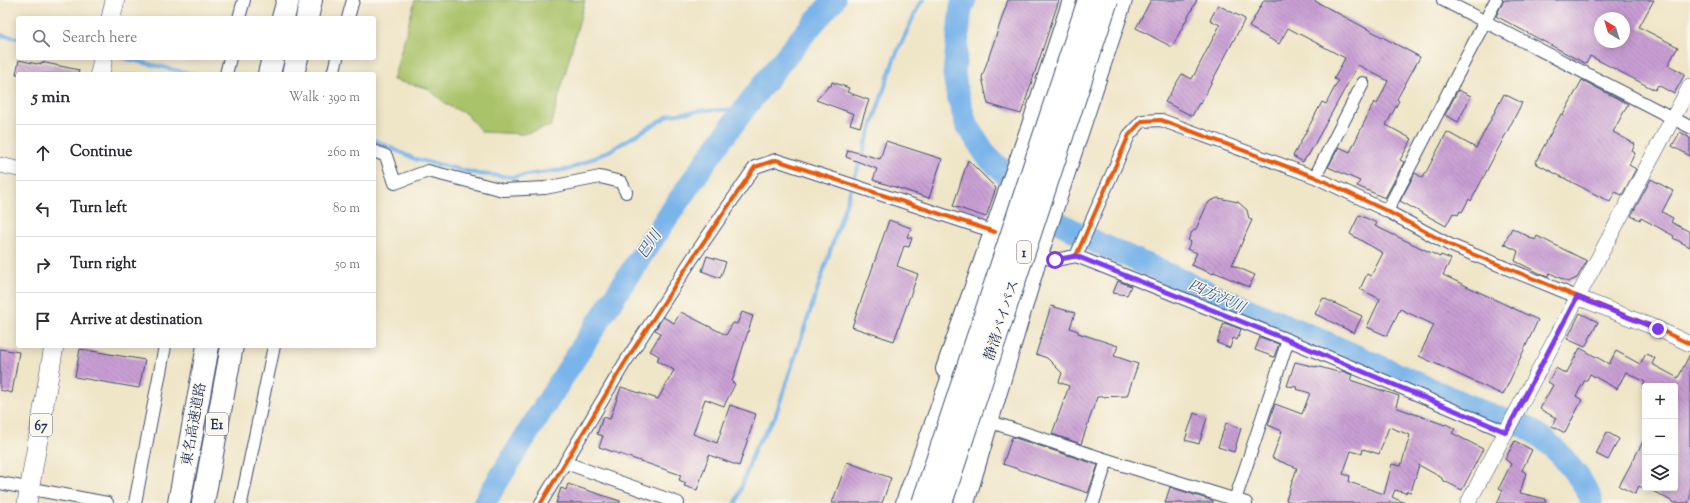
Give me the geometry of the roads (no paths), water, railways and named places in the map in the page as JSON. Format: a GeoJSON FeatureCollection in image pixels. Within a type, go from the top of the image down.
{"type":"FeatureCollection","features":[{"type":"Feature","properties":{"kind":"highway"},"geometry":{"type":"LineString","coordinates":[[284,16],[288,0]]}},
{"type":"Feature","properties":{"kind":"highway"},"geometry":{"type":"LineString","coordinates":[[307,16],[311,0]]}},
{"type":"Feature","properties":{"kind":"highway"},"geometry":{"type":"LineString","coordinates":[[907,503],[968,337],[1073,0]]}},
{"type":"Feature","properties":{"kind":"highway","name":"静清バイパス"},"geometry":{"type":"LineString","coordinates":[[923,503],[997,242],[1089,0]]}},
{"type":"Feature","properties":{"kind":"highway","name":"静清バイパス"},"geometry":{"type":"LineString","coordinates":[[941,503],[1032,249],[1107,0]]}},
{"type":"Feature","properties":{"kind":"highway","name":"1"},"geometry":{"type":"LineString","coordinates":[[964,503],[988,421],[1032,249],[1122,0]]}},
{"type":"Feature","properties":{"kind":"highway"},"geometry":{"type":"LineString","coordinates":[[270,72],[272,60]]}},
{"type":"Feature","properties":{"kind":"highway"},"geometry":{"type":"LineString","coordinates":[[294,72],[296,60]]}},
{"type":"Feature","properties":{"kind":"highway"},"geometry":{"type":"LineString","coordinates":[[900,503],[997,242]]}},
{"type":"Feature","properties":{"kind":"highway"},"geometry":{"type":"LineString","coordinates":[[955,503],[1011,328],[1032,249]]}},
{"type":"Feature","properties":{"kind":"highway","name":"東名高速道路"},"geometry":{"type":"LineString","coordinates":[[179,503],[208,348]]}},
{"type":"Feature","properties":{"kind":"highway","name":"東名高速道路"},"geometry":{"type":"LineString","coordinates":[[203,503],[232,348]]}},
{"type":"Feature","properties":{"kind":"main road"},"geometry":{"type":"LineString","coordinates":[[111,16],[115,0]]}},
{"type":"Feature","properties":{"kind":"main road","name":"67"},"geometry":{"type":"LineString","coordinates":[[28,495],[54,348]]}},
{"type":"Feature","properties":{"kind":"street"},"geometry":{"type":"LineString","coordinates":[[240,16],[244,0]]}},
{"type":"Feature","properties":{"kind":"street"},"geometry":{"type":"LineString","coordinates":[[349,16],[353,0]]}},
{"type":"Feature","properties":{"kind":"street"},"geometry":{"type":"LineString","coordinates":[[1443,0],[1690,127]]}},
{"type":"Feature","properties":{"kind":"street"},"geometry":{"type":"LineString","coordinates":[[1387,211],[1496,0]]}},
{"type":"Feature","properties":{"kind":"street"},"geometry":{"type":"LineString","coordinates":[[226,72],[230,60]]}},
{"type":"Feature","properties":{"kind":"street"},"geometry":{"type":"LineString","coordinates":[[334,72],[336,60]]}},
{"type":"Feature","properties":{"kind":"street"},"geometry":{"type":"LineString","coordinates":[[1315,177],[1363,83]]}},
{"type":"Feature","properties":{"kind":"street"},"geometry":{"type":"LineString","coordinates":[[1468,503],[1690,86]]}},
{"type":"Feature","properties":{"kind":"street"},"geometry":{"type":"LineString","coordinates":[[1077,252],[1129,135],[1142,121],[1161,120],[1315,177],[1387,211],[1450,245],[1658,329],[1690,344]]}},
{"type":"Feature","properties":{"kind":"street"},"geometry":{"type":"LineString","coordinates":[[376,152],[386,156],[395,183],[428,171],[503,190],[545,188],[600,178],[622,182],[626,192]]}},
{"type":"Feature","properties":{"kind":"street"},"geometry":{"type":"LineString","coordinates":[[541,503],[624,364],[692,259],[755,167],[776,160],[997,242],[1032,249],[1055,260],[1077,252],[1506,432]]}},
{"type":"Feature","properties":{"kind":"street"},"geometry":{"type":"LineString","coordinates":[[0,165],[16,169]]}},
{"type":"Feature","properties":{"kind":"street"},"geometry":{"type":"LineString","coordinates":[[988,421],[1239,502],[1288,340]]}},
{"type":"Feature","properties":{"kind":"street"},"geometry":{"type":"LineString","coordinates":[[136,503],[165,348]]}},
{"type":"Feature","properties":{"kind":"street"},"geometry":{"type":"LineString","coordinates":[[241,503],[274,348]]}},
{"type":"Feature","properties":{"kind":"street"},"geometry":{"type":"LineString","coordinates":[[1093,503],[1107,460]]}},
{"type":"Feature","properties":{"kind":"street"},"geometry":{"type":"LineString","coordinates":[[566,463],[678,503]]}},
{"type":"Feature","properties":{"kind":"street"},"geometry":{"type":"LineString","coordinates":[[0,483],[28,495],[106,503]]}},
{"type":"Feature","properties":{"kind":"waterway","name":"巴川"},"geometry":{"type":"LineString","coordinates":[[484,503],[610,304],[701,169],[778,65],[834,0]]}},
{"type":"Feature","properties":{"kind":"waterway"},"geometry":{"type":"LineString","coordinates":[[736,503],[755,448],[775,417],[894,59],[920,3],[924,0]]}},
{"type":"Feature","properties":{"kind":"waterway","name":"四方沢川"},"geometry":{"type":"LineString","coordinates":[[965,0],[961,7],[954,74],[957,93],[966,123],[986,155],[1049,217],[1089,239],[1228,301],[1298,330],[1483,412],[1525,426],[1545,440],[1561,455],[1580,479],[1591,498],[1591,503]]}},
{"type":"Feature","properties":{"kind":"waterway"},"geometry":{"type":"LineString","coordinates":[[0,35],[16,38]]}},
{"type":"Feature","properties":{"kind":"waterway"},"geometry":{"type":"LineString","coordinates":[[132,60],[184,72]]}},
{"type":"Feature","properties":{"kind":"waterway"},"geometry":{"type":"LineString","coordinates":[[376,141],[415,159],[479,174],[512,177],[570,169],[609,151],[670,115],[705,110],[743,110]]}}]}
